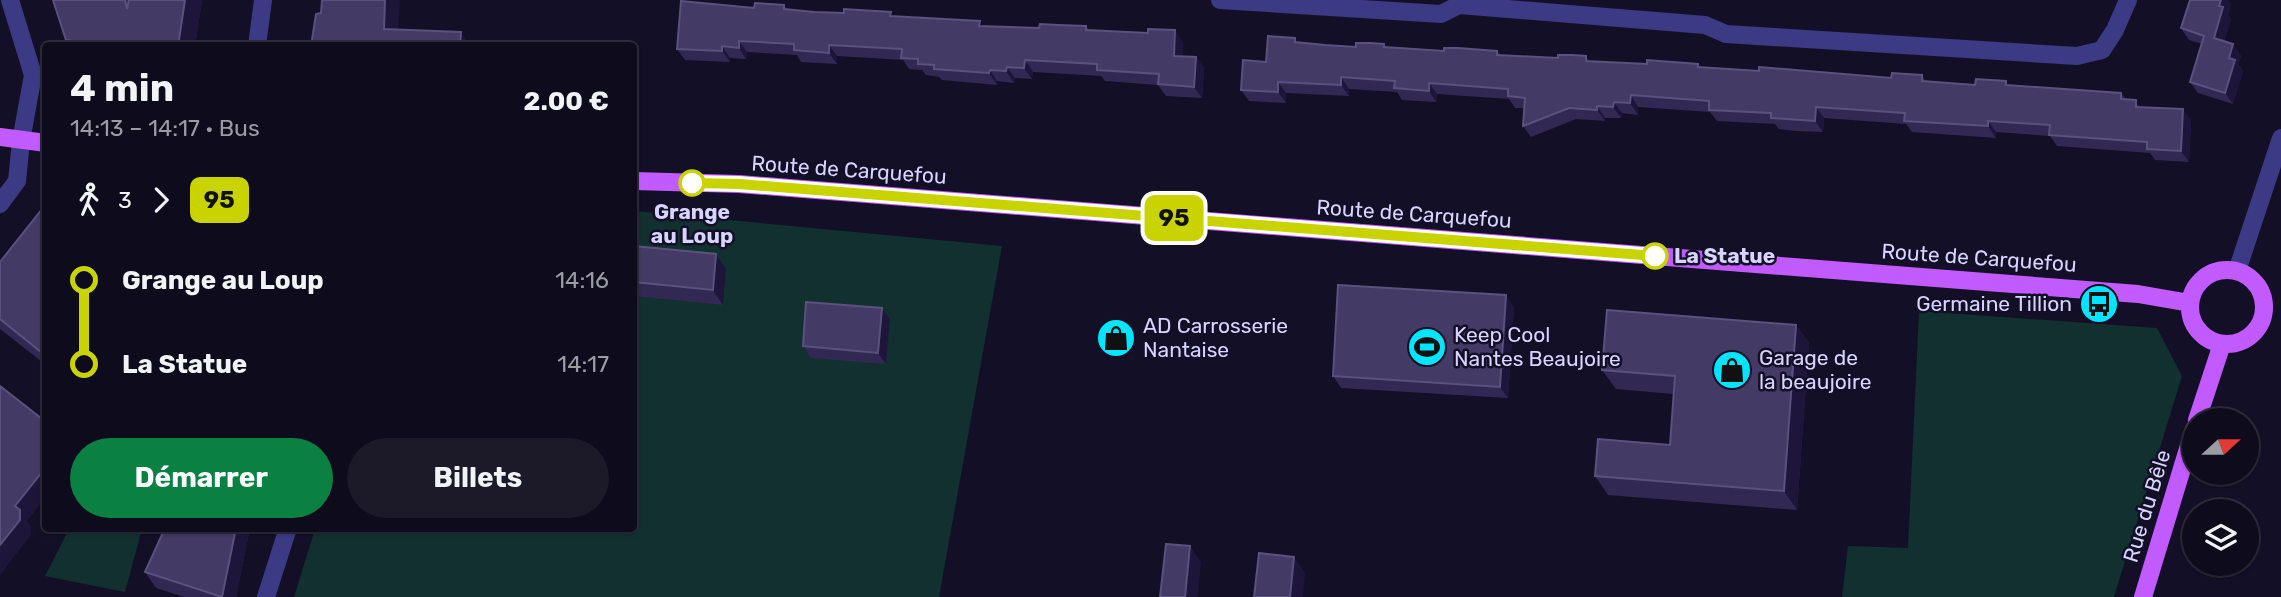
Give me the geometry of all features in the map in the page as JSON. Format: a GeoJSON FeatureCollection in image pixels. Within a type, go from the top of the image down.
{"type":"FeatureCollection","features":[{"type":"Feature","properties":{"kind":"main road"},"geometry":{"type":"LineString","coordinates":[[0,137],[42,143]]}},
{"type":"Feature","properties":{"kind":"main road","name":"Route de Carquefou"},"geometry":{"type":"LineString","coordinates":[[637,181],[739,184],[2097,290],[2190,303]]}},
{"type":"Feature","properties":{"kind":"main road"},"geometry":{"type":"LineString","coordinates":[[2224,270],[2237,271],[2258,285],[2272,310],[2247,338],[2236,343],[2222,344],[2203,335],[2196,327],[2191,316],[2190,303],[2201,280],[2224,270]]}},
{"type":"Feature","properties":{"kind":"main road"},"geometry":{"type":"LineString","coordinates":[[2201,408],[2222,344]]}},
{"type":"Feature","properties":{"kind":"main road","name":"Rue du Bêle"},"geometry":{"type":"LineString","coordinates":[[2143,597],[2182,469]]}},
{"type":"Feature","properties":{"kind":"street"},"geometry":{"type":"LineString","coordinates":[[0,204],[18,181],[21,141],[33,75],[10,0]]}},
{"type":"Feature","properties":{"kind":"street"},"geometry":{"type":"LineString","coordinates":[[258,42],[263,0]]}},
{"type":"Feature","properties":{"kind":"street"},"geometry":{"type":"LineString","coordinates":[[1220,0],[1441,14],[1460,5],[1704,25],[1726,34],[2077,56],[2102,50],[2115,30],[2128,0]]}},
{"type":"Feature","properties":{"kind":"street"},"geometry":{"type":"LineString","coordinates":[[2237,271],[2281,138]]}},
{"type":"Feature","properties":{"kind":"street"},"geometry":{"type":"LineString","coordinates":[[266,597],[287,532]]}},
{"type":"Feature","properties":{"kind":"green space"},"geometry":{"type":"Polygon","coordinates":[[[637,211],[1002,246],[939,597],[294,597],[314,532],[637,532],[637,211]]]}},
{"type":"Feature","properties":{"kind":"green space"},"geometry":{"type":"Polygon","coordinates":[[[1919,311],[2157,328],[2182,376],[2114,597],[1842,597],[1848,546],[1908,548],[1919,311]]]}},
{"type":"Feature","properties":{"kind":"green space"},"geometry":{"type":"Polygon","coordinates":[[[67,532],[141,532],[125,592],[45,576],[67,532]]]}},
{"type":"Feature","properties":{"kind":"building"},"geometry":{"type":"Polygon","coordinates":[[[53,0],[125,0],[127,9],[129,0],[185,0],[179,42],[66,40],[53,0]]]}},
{"type":"Feature","properties":{"kind":"building"},"geometry":{"type":"Polygon","coordinates":[[[322,0],[385,0],[384,29],[461,32],[460,42],[312,42],[316,14],[321,13],[322,0]]]}},
{"type":"Feature","properties":{"kind":"building"},"geometry":{"type":"Polygon","coordinates":[[[2190,0],[2221,0],[2219,6],[2223,7],[2214,38],[2233,44],[2229,58],[2235,60],[2225,93],[2190,82],[2204,36],[2181,28],[2190,0]]]}},
{"type":"Feature","properties":{"kind":"building"},"geometry":{"type":"Polygon","coordinates":[[[681,1],[754,8],[755,3],[784,5],[784,9],[814,12],[844,13],[844,9],[891,12],[890,16],[980,21],[979,26],[1039,28],[1040,24],[1086,26],[1086,30],[1148,33],[1148,29],[1175,30],[1174,56],[1196,57],[1194,87],[1158,84],[1159,74],[1097,70],[1097,64],[1025,60],[1024,68],[1007,67],[1006,71],[990,70],[989,73],[934,69],[934,65],[918,64],[918,59],[901,58],[902,49],[829,45],[829,53],[794,50],[794,44],[739,41],[739,48],[722,46],[722,51],[677,49],[681,1]]]}},
{"type":"Feature","properties":{"kind":"building"},"geometry":{"type":"Polygon","coordinates":[[[1268,36],[1295,38],[1295,42],[1325,45],[1356,47],[1356,43],[1370,43],[1384,44],[1384,47],[1444,51],[1444,48],[1458,48],[1497,51],[1497,55],[1558,58],[1558,55],[1572,55],[1586,56],[1586,61],[1647,64],[1647,60],[1698,64],[1698,67],[1759,71],[1759,67],[1891,78],[1892,73],[1922,75],[1922,81],[1975,85],[1976,79],[2006,81],[2006,85],[2121,93],[2121,99],[2136,100],[2136,107],[2183,109],[2181,151],[2147,149],[2147,142],[2049,135],[2050,125],[1988,121],[1988,126],[1904,121],[1905,113],[1816,107],[1815,121],[1771,118],[1771,113],[1709,110],[1709,101],[1631,95],[1630,103],[1614,102],[1613,107],[1597,106],[1597,110],[1569,108],[1523,126],[1525,98],[1508,96],[1508,89],[1429,83],[1429,91],[1394,88],[1395,81],[1341,77],[1341,85],[1278,82],[1278,92],[1241,90],[1243,60],[1266,62],[1268,36]]]}},
{"type":"Feature","properties":{"kind":"building"},"geometry":{"type":"Polygon","coordinates":[[[42,209],[41,352],[0,319],[0,262],[42,209]]]}},
{"type":"Feature","properties":{"kind":"building"},"geometry":{"type":"Polygon","coordinates":[[[637,246],[716,254],[713,290],[637,282],[637,246]]]}},
{"type":"Feature","properties":{"kind":"building","name":"Keep Cool Nantes Beaujoire"},"geometry":{"type":"Polygon","coordinates":[[[1338,285],[1506,295],[1500,387],[1333,376],[1338,285]]]}},
{"type":"Feature","properties":{"kind":"building"},"geometry":{"type":"Polygon","coordinates":[[[806,302],[882,308],[878,353],[803,346],[806,302]]]}},
{"type":"Feature","properties":{"kind":"building"},"geometry":{"type":"Polygon","coordinates":[[[1607,310],[1796,325],[1784,491],[1595,476],[1598,439],[1670,445],[1675,376],[1602,370],[1607,310]]]}},
{"type":"Feature","properties":{"kind":"building"},"geometry":{"type":"Polygon","coordinates":[[[0,386],[42,419],[42,472],[15,506],[20,510],[20,520],[0,545],[0,386]]]}},
{"type":"Feature","properties":{"kind":"building"},"geometry":{"type":"Polygon","coordinates":[[[163,532],[235,532],[222,597],[145,572],[163,532]]]}},
{"type":"Feature","properties":{"kind":"building"},"geometry":{"type":"Polygon","coordinates":[[[1166,544],[1190,546],[1185,597],[1160,597],[1166,544]]]}},
{"type":"Feature","properties":{"kind":"building"},"geometry":{"type":"Polygon","coordinates":[[[1259,553],[1294,557],[1290,597],[1254,597],[1259,553]]]}},
{"type":"Feature","properties":{"kind":"bus line","name":"95"},"geometry":{"type":"LineString","coordinates":[[692,183],[739,184],[1655,256]]}},
{"type":"Feature","properties":{"kind":"place","name":"Grange au Loup"},"geometry":{"type":"Point","coordinates":[692,183]}},
{"type":"Feature","properties":{"kind":"place","name":"La Statue"},"geometry":{"type":"Point","coordinates":[1655,256]}},
{"type":"Feature","properties":{"kind":"place","name":"Germaine Tillion"},"geometry":{"type":"Point","coordinates":[2099,304]}},
{"type":"Feature","properties":{"kind":"place","name":"AD Carrosserie Nantaise"},"geometry":{"type":"Point","coordinates":[1116,338]}},
{"type":"Feature","properties":{"kind":"place","name":"Keep Cool Nantes Beaujoire"},"geometry":{"type":"Point","coordinates":[1427,347]}},
{"type":"Feature","properties":{"kind":"place","name":"Garage de la beaujoire"},"geometry":{"type":"Point","coordinates":[1732,370]}}]}
